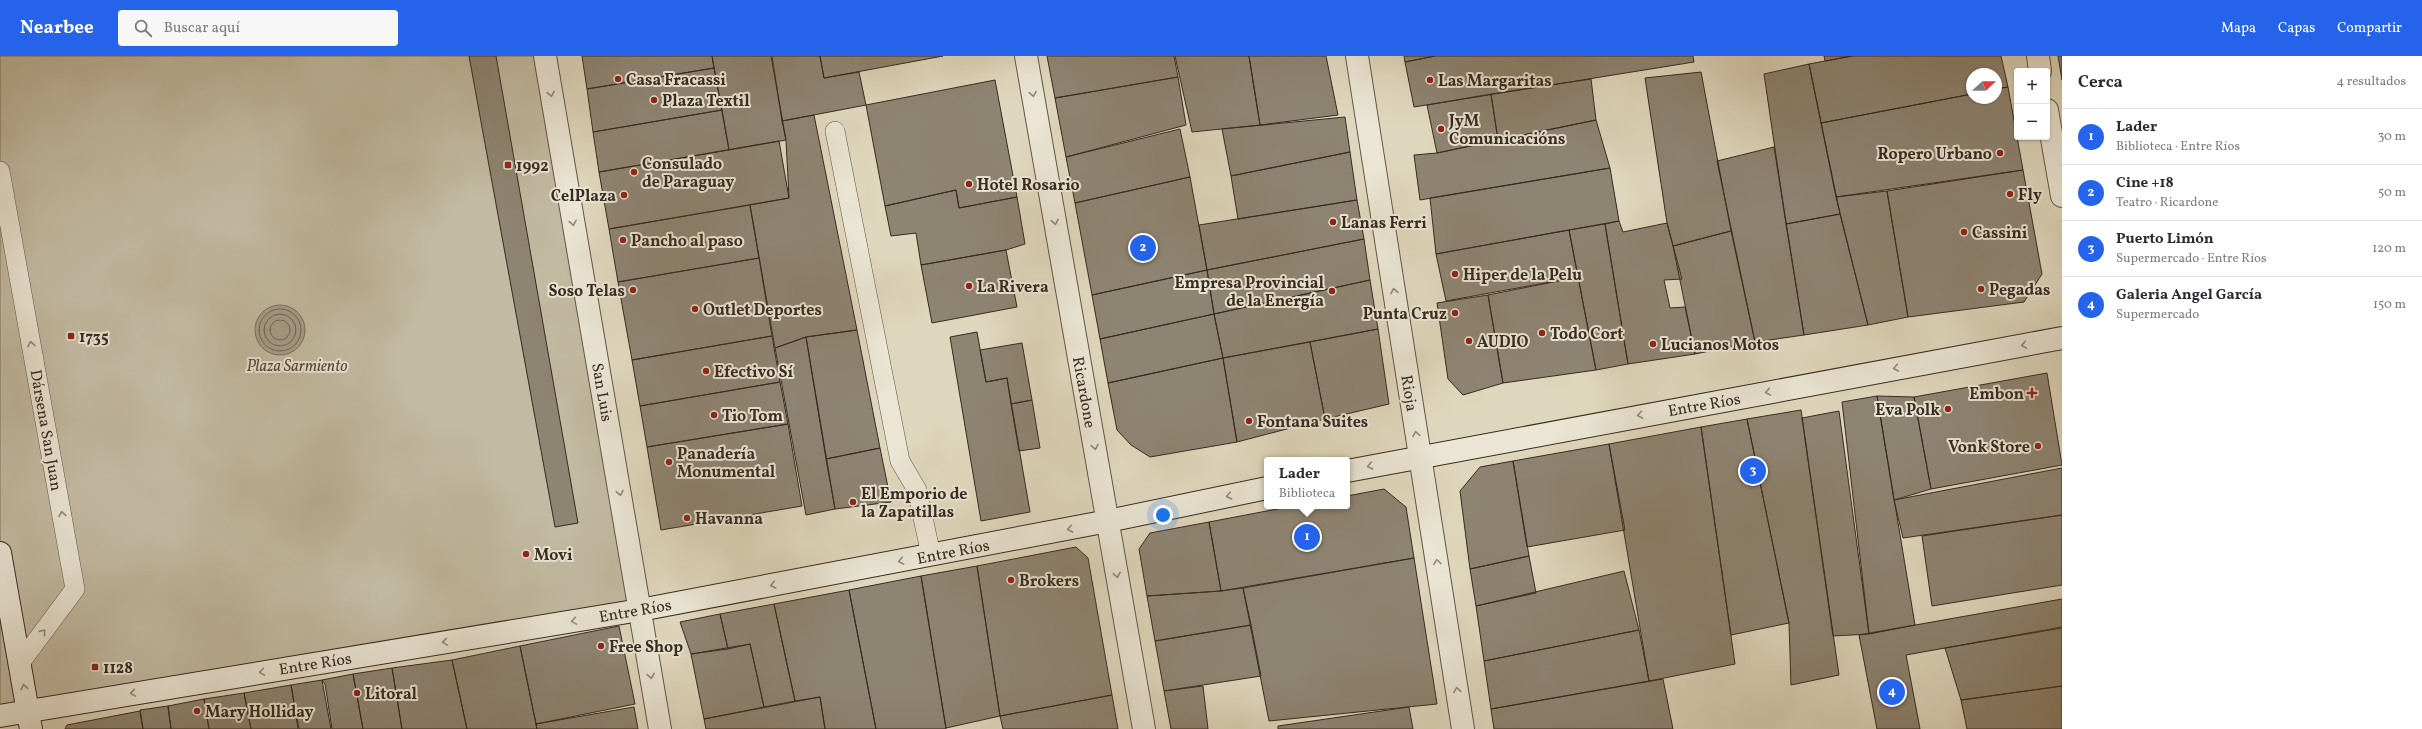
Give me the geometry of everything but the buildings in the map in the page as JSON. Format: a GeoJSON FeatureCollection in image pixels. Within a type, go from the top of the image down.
{"type":"FeatureCollection","features":[{"type":"Feature","properties":{"kind":"main road","name":"San Luis"},"geometry":{"type":"LineString","coordinates":[[545,56],[660,729]]}},
{"type":"Feature","properties":{"kind":"main road","name":"Ricardone"},"geometry":{"type":"LineString","coordinates":[[1026,56],[1144,729]]}},
{"type":"Feature","properties":{"kind":"main road","name":"Rioja"},"geometry":{"type":"LineString","coordinates":[[1357,56],[1463,729]]}},
{"type":"Feature","properties":{"kind":"main road"},"geometry":{"type":"LineString","coordinates":[[2038,56],[2040,68]]}},
{"type":"Feature","properties":{"kind":"main road"},"geometry":{"type":"LineString","coordinates":[[2050,127],[2062,196]]}},
{"type":"Feature","properties":{"kind":"main road","name":"Entre Ríos"},"geometry":{"type":"LineString","coordinates":[[1350,470],[1420,456],[2062,338]]}},
{"type":"Feature","properties":{"kind":"main road","name":"Entre Ríos"},"geometry":{"type":"LineString","coordinates":[[0,716],[30,720],[640,610],[1108,521],[1264,489]]}},
{"type":"Feature","properties":{"kind":"main road"},"geometry":{"type":"LineString","coordinates":[[0,553],[30,720]]}},
{"type":"Feature","properties":{"kind":"lane"},"geometry":{"type":"LineString","coordinates":[[835,131],[900,461],[917,490],[931,555]]}},
{"type":"Feature","properties":{"kind":"lane","name":"Dársena San Juan"},"geometry":{"type":"LineString","coordinates":[[1,176],[75,589],[20,663]]}},
{"type":"Feature","properties":{"kind":"green space","name":"Plaza Sarmiento"},"geometry":{"type":"Polygon","coordinates":[[[0,56],[545,56],[640,610],[0,716],[0,56]]]}},
{"type":"Feature","properties":{"kind":"water"},"geometry":{"type":"Polygon","coordinates":[[[280,305],[290,307],[298,312],[303,320],[305,330],[303,340],[298,348],[290,353],[280,355],[270,353],[262,348],[257,340],[255,330],[257,320],[262,312],[270,307],[280,305]]]}},
{"type":"Feature","properties":{"kind":"place","name":"Casa Fracassi"},"geometry":{"type":"Point","coordinates":[618,79]}},
{"type":"Feature","properties":{"kind":"place","name":"Las Margaritas"},"geometry":{"type":"Point","coordinates":[1430,80]}},
{"type":"Feature","properties":{"kind":"place","name":"Plaza Textil"},"geometry":{"type":"Point","coordinates":[654,100]}},
{"type":"Feature","properties":{"kind":"place","name":"JyM Comunicacións"},"geometry":{"type":"Point","coordinates":[1441,129]}},
{"type":"Feature","properties":{"kind":"place","name":"Ropero Urbano"},"geometry":{"type":"Point","coordinates":[2000,153]}},
{"type":"Feature","properties":{"kind":"place","name":"1992"},"geometry":{"type":"Point","coordinates":[508,165]}},
{"type":"Feature","properties":{"kind":"place","name":"Consulado de Paraguay"},"geometry":{"type":"Point","coordinates":[634,172]}},
{"type":"Feature","properties":{"kind":"place","name":"Hotel Rosario"},"geometry":{"type":"Point","coordinates":[969,184]}},
{"type":"Feature","properties":{"kind":"place","name":"Fly"},"geometry":{"type":"Point","coordinates":[2010,194]}},
{"type":"Feature","properties":{"kind":"place","name":"CelPlaza"},"geometry":{"type":"Point","coordinates":[624,195]}},
{"type":"Feature","properties":{"kind":"place","name":"Lanas Ferri"},"geometry":{"type":"Point","coordinates":[1333,222]}},
{"type":"Feature","properties":{"kind":"place","name":"Cassini"},"geometry":{"type":"Point","coordinates":[1964,232]}},
{"type":"Feature","properties":{"kind":"place","name":"Pancho al paso"},"geometry":{"type":"Point","coordinates":[623,240]}},
{"type":"Feature","properties":{"kind":"place","name":"Cine +18"},"geometry":{"type":"Point","coordinates":[1143,248]}},
{"type":"Feature","properties":{"kind":"place","name":"Hiper de la Pelu"},"geometry":{"type":"Point","coordinates":[1455,274]}},
{"type":"Feature","properties":{"kind":"place","name":"La Rivera"},"geometry":{"type":"Point","coordinates":[969,286]}},
{"type":"Feature","properties":{"kind":"place","name":"Pegadas"},"geometry":{"type":"Point","coordinates":[1981,289]}},
{"type":"Feature","properties":{"kind":"place","name":"Soso Telas"},"geometry":{"type":"Point","coordinates":[633,290]}},
{"type":"Feature","properties":{"kind":"place","name":"Empresa Provincial de la Energía"},"geometry":{"type":"Point","coordinates":[1332,291]}},
{"type":"Feature","properties":{"kind":"place","name":"Outlet Deportes"},"geometry":{"type":"Point","coordinates":[695,309]}},
{"type":"Feature","properties":{"kind":"place","name":"Punta Cruz"},"geometry":{"type":"Point","coordinates":[1455,313]}},
{"type":"Feature","properties":{"kind":"place","name":"Todo Cort"},"geometry":{"type":"Point","coordinates":[1542,333]}},
{"type":"Feature","properties":{"kind":"place","name":"1735"},"geometry":{"type":"Point","coordinates":[71,336]}},
{"type":"Feature","properties":{"kind":"place","name":"AUDIO"},"geometry":{"type":"Point","coordinates":[1469,341]}},
{"type":"Feature","properties":{"kind":"place","name":"Lucianos Motos"},"geometry":{"type":"Point","coordinates":[1653,344]}},
{"type":"Feature","properties":{"kind":"place","name":"Efectivo Sí"},"geometry":{"type":"Point","coordinates":[706,371]}},
{"type":"Feature","properties":{"kind":"place","name":"Embon"},"geometry":{"type":"Point","coordinates":[2032,393]}},
{"type":"Feature","properties":{"kind":"place","name":"Eva Polk"},"geometry":{"type":"Point","coordinates":[1948,409]}},
{"type":"Feature","properties":{"kind":"place","name":"Tio Tom"},"geometry":{"type":"Point","coordinates":[714,415]}},
{"type":"Feature","properties":{"kind":"place","name":"Fontana Suites"},"geometry":{"type":"Point","coordinates":[1249,421]}},
{"type":"Feature","properties":{"kind":"place","name":"Vonk Store"},"geometry":{"type":"Point","coordinates":[2038,446]}},
{"type":"Feature","properties":{"kind":"place","name":"Panadería Monumental"},"geometry":{"type":"Point","coordinates":[669,462]}},
{"type":"Feature","properties":{"kind":"place","name":"Puerto Limón"},"geometry":{"type":"Point","coordinates":[1753,471]}},
{"type":"Feature","properties":{"kind":"place","name":"El Emporio de la Zapatillas"},"geometry":{"type":"Point","coordinates":[853,502]}},
{"type":"Feature","properties":{"kind":"place","name":"Havanna"},"geometry":{"type":"Point","coordinates":[687,518]}},
{"type":"Feature","properties":{"kind":"place","name":"Lader"},"geometry":{"type":"Point","coordinates":[1307,537]}},
{"type":"Feature","properties":{"kind":"place","name":"Movi"},"geometry":{"type":"Point","coordinates":[526,554]}},
{"type":"Feature","properties":{"kind":"place","name":"Brokers"},"geometry":{"type":"Point","coordinates":[1011,580]}},
{"type":"Feature","properties":{"kind":"place","name":"Free Shop"},"geometry":{"type":"Point","coordinates":[601,646]}},
{"type":"Feature","properties":{"kind":"place","name":"1128"},"geometry":{"type":"Point","coordinates":[95,667]}},
{"type":"Feature","properties":{"kind":"place","name":"Galeria Angel García"},"geometry":{"type":"Point","coordinates":[1892,692]}},
{"type":"Feature","properties":{"kind":"place","name":"Litoral"},"geometry":{"type":"Point","coordinates":[357,693]}},
{"type":"Feature","properties":{"kind":"place","name":"Mary Holliday"},"geometry":{"type":"Point","coordinates":[197,711]}}]}
